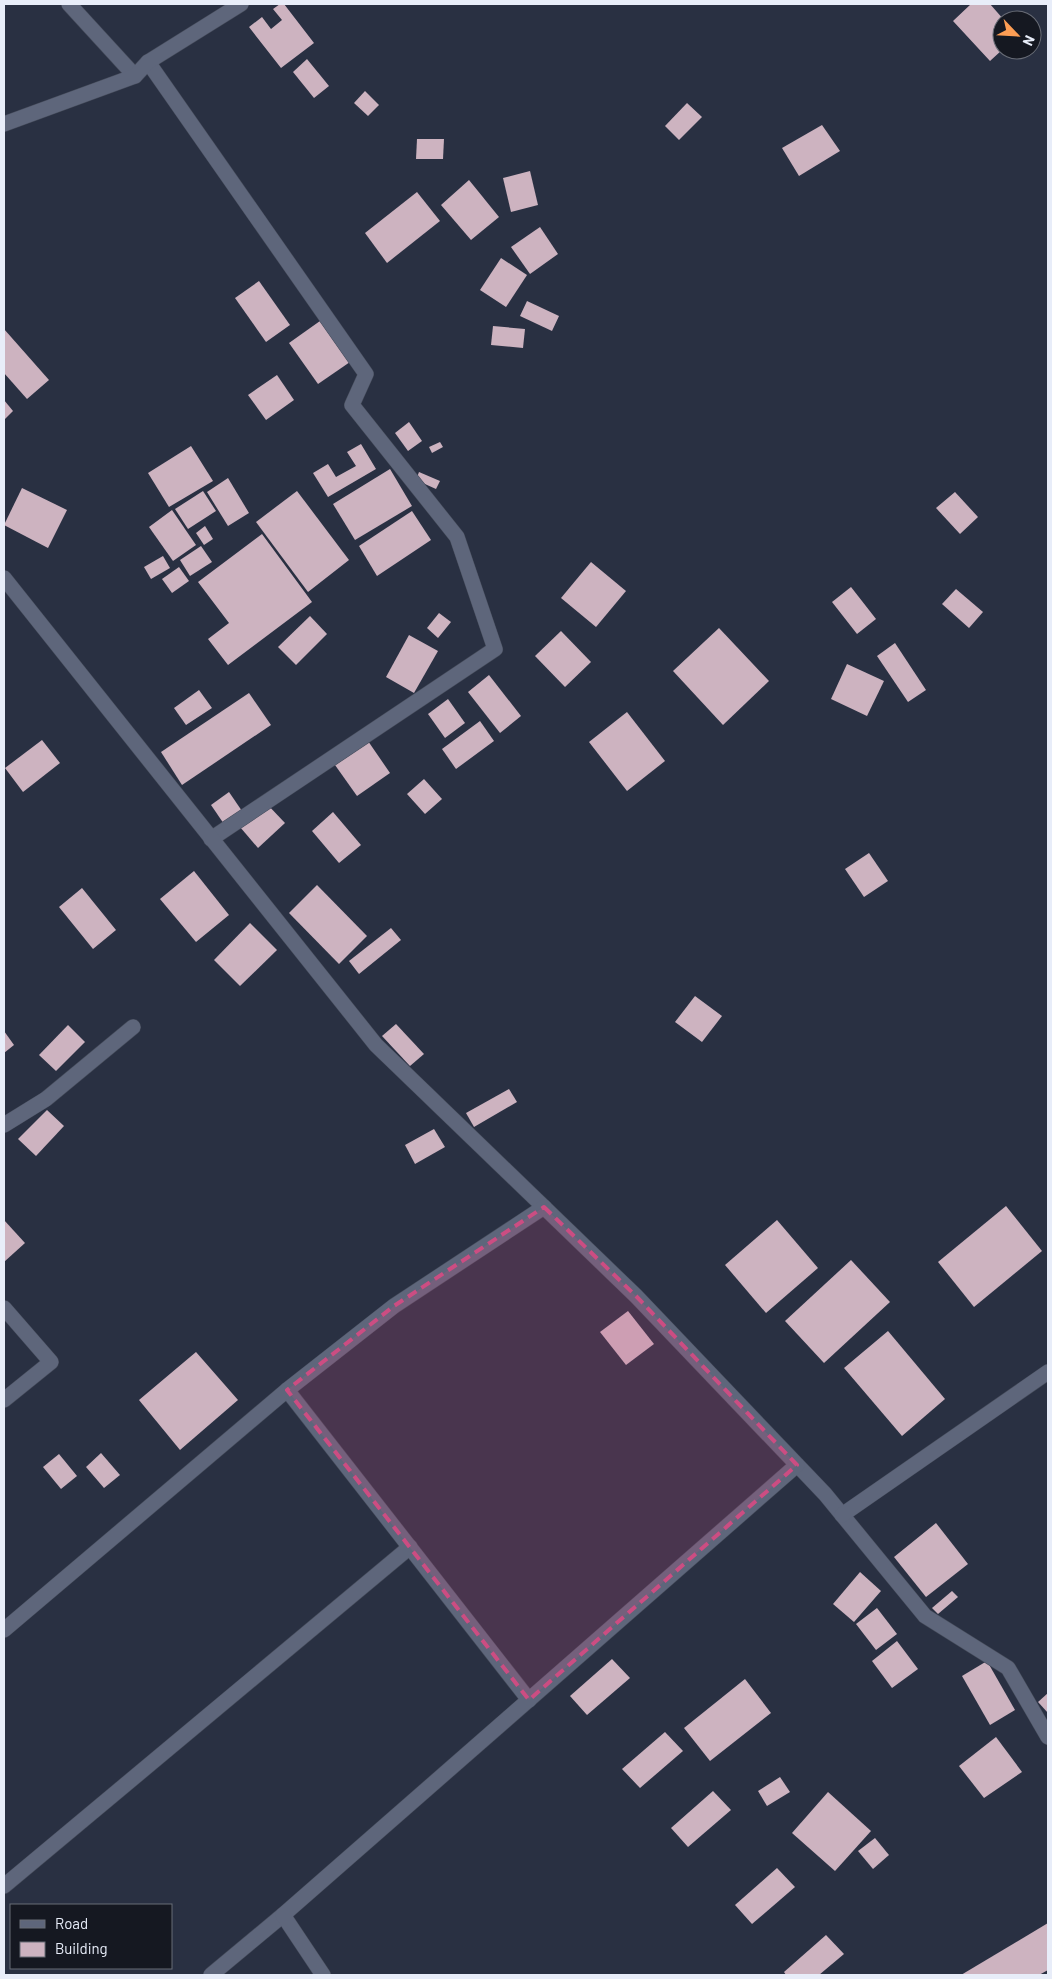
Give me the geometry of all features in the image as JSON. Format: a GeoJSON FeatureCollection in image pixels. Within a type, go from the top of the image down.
{"type":"FeatureCollection","features":[{"type":"Feature","properties":{"kind":"street"},"geometry":{"type":"LineString","coordinates":[[69,4],[135,76]]}},
{"type":"Feature","properties":{"kind":"street"},"geometry":{"type":"LineString","coordinates":[[4,124],[135,76],[148,62],[241,4]]}},
{"type":"Feature","properties":{"kind":"street"},"geometry":{"type":"LineString","coordinates":[[148,62],[366,374],[352,405],[457,537],[496,648],[211,839]]}},
{"type":"Feature","properties":{"kind":"street"},"geometry":{"type":"LineString","coordinates":[[4,578],[376,1045],[636,1296],[798,1465],[925,1616],[1008,1668],[1048,1737]]}},
{"type":"Feature","properties":{"kind":"street"},"geometry":{"type":"LineString","coordinates":[[4,1125],[46,1099],[134,1026]]}},
{"type":"Feature","properties":{"kind":"street"},"geometry":{"type":"LineString","coordinates":[[4,1630],[287,1390],[394,1306],[544,1207]]}},
{"type":"Feature","properties":{"kind":"street"},"geometry":{"type":"LineString","coordinates":[[4,1308],[51,1362],[4,1400]]}},
{"type":"Feature","properties":{"kind":"street"},"geometry":{"type":"LineString","coordinates":[[842,1515],[1048,1372]]}},
{"type":"Feature","properties":{"kind":"street"},"geometry":{"type":"LineString","coordinates":[[287,1390],[529,1700]]}},
{"type":"Feature","properties":{"kind":"street"},"geometry":{"type":"LineString","coordinates":[[211,1975],[284,1915],[798,1465]]}},
{"type":"Feature","properties":{"kind":"street"},"geometry":{"type":"LineString","coordinates":[[4,1886],[410,1547]]}},
{"type":"Feature","properties":{"kind":"street"},"geometry":{"type":"LineString","coordinates":[[284,1915],[323,1975]]}},
{"type":"Feature","properties":{"kind":"highlighted area"},"geometry":{"type":"Polygon","coordinates":[[[544,1207],[636,1296],[797,1465],[529,1700],[287,1390],[394,1306],[544,1207]]]}},
{"type":"Feature","properties":{"kind":"building"},"geometry":{"type":"Polygon","coordinates":[[[280,4],[284,4],[314,43],[281,68],[249,27],[262,17],[271,29],[282,20],[273,9],[280,4]]]}},
{"type":"Feature","properties":{"kind":"building"},"geometry":{"type":"Polygon","coordinates":[[[971,4],[990,4],[995,10],[992,10],[992,59],[990,61],[953,21],[971,4]]]}},
{"type":"Feature","properties":{"kind":"building"},"geometry":{"type":"Polygon","coordinates":[[[307,59],[329,86],[314,98],[293,72],[307,59]]]}},
{"type":"Feature","properties":{"kind":"building"},"geometry":{"type":"Polygon","coordinates":[[[365,91],[379,105],[368,116],[354,103],[365,91]]]}},
{"type":"Feature","properties":{"kind":"building"},"geometry":{"type":"Polygon","coordinates":[[[687,103],[702,117],[679,140],[665,126],[687,103]]]}},
{"type":"Feature","properties":{"kind":"building"},"geometry":{"type":"Polygon","coordinates":[[[822,125],[840,151],[799,176],[782,148],[822,125]]]}},
{"type":"Feature","properties":{"kind":"building"},"geometry":{"type":"Polygon","coordinates":[[[417,139],[444,139],[443,159],[416,159],[417,139]]]}},
{"type":"Feature","properties":{"kind":"building"},"geometry":{"type":"Polygon","coordinates":[[[530,171],[538,205],[511,212],[503,178],[530,171]]]}},
{"type":"Feature","properties":{"kind":"building"},"geometry":{"type":"Polygon","coordinates":[[[469,180],[499,217],[471,240],[441,205],[469,180]]]}},
{"type":"Feature","properties":{"kind":"building"},"geometry":{"type":"Polygon","coordinates":[[[417,192],[440,221],[387,263],[365,233],[417,192]]]}},
{"type":"Feature","properties":{"kind":"building"},"geometry":{"type":"Polygon","coordinates":[[[540,227],[558,254],[530,274],[511,247],[540,227]]]}},
{"type":"Feature","properties":{"kind":"building"},"geometry":{"type":"Polygon","coordinates":[[[501,258],[527,275],[506,307],[480,290],[501,258]]]}},
{"type":"Feature","properties":{"kind":"building"},"geometry":{"type":"Polygon","coordinates":[[[259,281],[290,325],[266,342],[235,298],[259,281]]]}},
{"type":"Feature","properties":{"kind":"building"},"geometry":{"type":"Polygon","coordinates":[[[527,301],[559,316],[552,331],[520,316],[527,301]]]}},
{"type":"Feature","properties":{"kind":"building"},"geometry":{"type":"Polygon","coordinates":[[[320,321],[350,362],[318,384],[289,343],[320,321]]]}},
{"type":"Feature","properties":{"kind":"building"},"geometry":{"type":"Polygon","coordinates":[[[493,326],[525,329],[523,348],[491,345],[493,326]]]}},
{"type":"Feature","properties":{"kind":"building"},"geometry":{"type":"Polygon","coordinates":[[[4,329],[49,380],[27,399],[4,373],[4,329]]]}},
{"type":"Feature","properties":{"kind":"building"},"geometry":{"type":"Polygon","coordinates":[[[277,375],[294,400],[266,420],[248,395],[277,375]]]}},
{"type":"Feature","properties":{"kind":"building"},"geometry":{"type":"Polygon","coordinates":[[[4,400],[13,411],[4,420],[4,400]]]}},
{"type":"Feature","properties":{"kind":"building"},"geometry":{"type":"Polygon","coordinates":[[[409,422],[422,441],[408,451],[395,433],[409,422]]]}},
{"type":"Feature","properties":{"kind":"building"},"geometry":{"type":"Polygon","coordinates":[[[440,442],[443,447],[432,453],[429,447],[440,442]]]}},
{"type":"Feature","properties":{"kind":"building"},"geometry":{"type":"Polygon","coordinates":[[[361,444],[376,469],[328,497],[313,473],[328,464],[336,477],[356,466],[347,452],[361,444]]]}},
{"type":"Feature","properties":{"kind":"building"},"geometry":{"type":"Polygon","coordinates":[[[191,446],[213,481],[169,507],[148,473],[191,446]]]}},
{"type":"Feature","properties":{"kind":"building"},"geometry":{"type":"Polygon","coordinates":[[[390,469],[412,506],[355,540],[333,504],[390,469]]]}},
{"type":"Feature","properties":{"kind":"building"},"geometry":{"type":"Polygon","coordinates":[[[419,472],[440,481],[436,489],[416,480],[419,472]]]}},
{"type":"Feature","properties":{"kind":"building"},"geometry":{"type":"Polygon","coordinates":[[[228,478],[249,513],[228,526],[207,492],[228,478]]]}},
{"type":"Feature","properties":{"kind":"building"},"geometry":{"type":"Polygon","coordinates":[[[22,488],[67,510],[48,548],[4,525],[22,488]]]}},
{"type":"Feature","properties":{"kind":"building"},"geometry":{"type":"Polygon","coordinates":[[[203,491],[216,511],[188,529],[175,509],[203,491]]]}},
{"type":"Feature","properties":{"kind":"building"},"geometry":{"type":"Polygon","coordinates":[[[297,491],[349,560],[308,592],[256,522],[297,491]]]}},
{"type":"Feature","properties":{"kind":"building"},"geometry":{"type":"Polygon","coordinates":[[[955,492],[978,517],[960,534],[936,508],[955,492]]]}},
{"type":"Feature","properties":{"kind":"building"},"geometry":{"type":"Polygon","coordinates":[[[172,510],[196,545],[173,561],[149,527],[172,510]]]}},
{"type":"Feature","properties":{"kind":"building"},"geometry":{"type":"Polygon","coordinates":[[[412,511],[431,540],[377,576],[359,546],[412,511]]]}},
{"type":"Feature","properties":{"kind":"building"},"geometry":{"type":"Polygon","coordinates":[[[205,526],[213,539],[204,545],[196,533],[205,526]]]}},
{"type":"Feature","properties":{"kind":"building"},"geometry":{"type":"Polygon","coordinates":[[[262,534],[312,602],[228,665],[208,639],[229,623],[198,582],[262,534]]]}},
{"type":"Feature","properties":{"kind":"building"},"geometry":{"type":"Polygon","coordinates":[[[201,546],[212,562],[190,576],[180,560],[201,546]]]}},
{"type":"Feature","properties":{"kind":"building"},"geometry":{"type":"Polygon","coordinates":[[[163,556],[170,568],[151,579],[144,567],[163,556]]]}},
{"type":"Feature","properties":{"kind":"building"},"geometry":{"type":"Polygon","coordinates":[[[591,562],[626,591],[596,627],[561,598],[591,562]]]}},
{"type":"Feature","properties":{"kind":"building"},"geometry":{"type":"Polygon","coordinates":[[[179,567],[189,581],[172,593],[162,579],[179,567]]]}},
{"type":"Feature","properties":{"kind":"building"},"geometry":{"type":"Polygon","coordinates":[[[851,587],[876,619],[857,634],[832,602],[851,587]]]}},
{"type":"Feature","properties":{"kind":"building"},"geometry":{"type":"Polygon","coordinates":[[[956,589],[983,612],[969,628],[942,604],[956,589]]]}},
{"type":"Feature","properties":{"kind":"building"},"geometry":{"type":"Polygon","coordinates":[[[439,613],[451,622],[438,638],[427,628],[439,613]]]}},
{"type":"Feature","properties":{"kind":"building"},"geometry":{"type":"Polygon","coordinates":[[[310,616],[327,634],[296,665],[278,647],[310,616]]]}},
{"type":"Feature","properties":{"kind":"building"},"geometry":{"type":"Polygon","coordinates":[[[719,628],[769,681],[723,725],[673,671],[719,628]]]}},
{"type":"Feature","properties":{"kind":"building"},"geometry":{"type":"Polygon","coordinates":[[[561,631],[591,662],[565,687],[535,656],[561,631]]]}},
{"type":"Feature","properties":{"kind":"building"},"geometry":{"type":"Polygon","coordinates":[[[409,635],[438,651],[414,693],[386,677],[409,635]]]}},
{"type":"Feature","properties":{"kind":"building"},"geometry":{"type":"Polygon","coordinates":[[[895,643],[926,690],[908,702],[877,656],[895,643]]]}},
{"type":"Feature","properties":{"kind":"building"},"geometry":{"type":"Polygon","coordinates":[[[847,664],[884,681],[867,716],[831,699],[847,664]]]}},
{"type":"Feature","properties":{"kind":"building"},"geometry":{"type":"Polygon","coordinates":[[[489,675],[521,716],[500,733],[468,692],[489,675]]]}},
{"type":"Feature","properties":{"kind":"building"},"geometry":{"type":"Polygon","coordinates":[[[199,690],[212,708],[186,725],[174,708],[199,690]]]}},
{"type":"Feature","properties":{"kind":"building"},"geometry":{"type":"Polygon","coordinates":[[[249,693],[271,725],[182,785],[161,752],[249,693]]]}},
{"type":"Feature","properties":{"kind":"building"},"geometry":{"type":"Polygon","coordinates":[[[448,699],[465,723],[445,738],[428,714],[448,699]]]}},
{"type":"Feature","properties":{"kind":"building"},"geometry":{"type":"Polygon","coordinates":[[[627,712],[665,761],[627,791],[589,742],[627,712]]]}},
{"type":"Feature","properties":{"kind":"building"},"geometry":{"type":"Polygon","coordinates":[[[480,721],[494,741],[456,769],[442,749],[480,721]]]}},
{"type":"Feature","properties":{"kind":"building"},"geometry":{"type":"Polygon","coordinates":[[[42,740],[60,763],[23,792],[5,768],[42,740]]]}},
{"type":"Feature","properties":{"kind":"building"},"geometry":{"type":"Polygon","coordinates":[[[368,741],[390,773],[357,796],[335,765],[368,741]]]}},
{"type":"Feature","properties":{"kind":"building"},"geometry":{"type":"Polygon","coordinates":[[[424,779],[442,799],[425,814],[407,794],[424,779]]]}},
{"type":"Feature","properties":{"kind":"building"},"geometry":{"type":"Polygon","coordinates":[[[229,792],[242,811],[224,824],[211,805],[229,792]]]}},
{"type":"Feature","properties":{"kind":"building"},"geometry":{"type":"Polygon","coordinates":[[[266,803],[285,823],[258,848],[240,827],[266,803]]]}},
{"type":"Feature","properties":{"kind":"building"},"geometry":{"type":"Polygon","coordinates":[[[333,812],[361,845],[339,863],[312,831],[333,812]]]}},
{"type":"Feature","properties":{"kind":"building"},"geometry":{"type":"Polygon","coordinates":[[[869,853],[888,881],[864,897],[845,869],[869,853]]]}},
{"type":"Feature","properties":{"kind":"building"},"geometry":{"type":"Polygon","coordinates":[[[194,871],[229,915],[196,942],[160,899],[194,871]]]}},
{"type":"Feature","properties":{"kind":"building"},"geometry":{"type":"Polygon","coordinates":[[[317,885],[367,936],[339,964],[289,913],[317,885]]]}},
{"type":"Feature","properties":{"kind":"building"},"geometry":{"type":"Polygon","coordinates":[[[82,888],[116,930],[93,949],[59,907],[82,888]]]}},
{"type":"Feature","properties":{"kind":"building"},"geometry":{"type":"Polygon","coordinates":[[[250,923],[277,950],[240,986],[214,960],[250,923]]]}},
{"type":"Feature","properties":{"kind":"building"},"geometry":{"type":"Polygon","coordinates":[[[391,928],[401,940],[359,974],[349,961],[391,928]]]}},
{"type":"Feature","properties":{"kind":"building"},"geometry":{"type":"Polygon","coordinates":[[[695,996],[722,1016],[702,1042],[675,1022],[695,996]]]}},
{"type":"Feature","properties":{"kind":"building"},"geometry":{"type":"Polygon","coordinates":[[[396,1024],[424,1054],[410,1066],[382,1036],[396,1024]]]}},
{"type":"Feature","properties":{"kind":"building"},"geometry":{"type":"Polygon","coordinates":[[[68,1025],[85,1042],[56,1071],[39,1055],[68,1025]]]}},
{"type":"Feature","properties":{"kind":"building"},"geometry":{"type":"Polygon","coordinates":[[[4,1031],[14,1045],[4,1053],[4,1031]]]}},
{"type":"Feature","properties":{"kind":"building"},"geometry":{"type":"Polygon","coordinates":[[[509,1089],[517,1102],[474,1127],[466,1113],[509,1089]]]}},
{"type":"Feature","properties":{"kind":"building"},"geometry":{"type":"Polygon","coordinates":[[[47,1110],[64,1126],[36,1156],[18,1139],[47,1110]]]}},
{"type":"Feature","properties":{"kind":"building"},"geometry":{"type":"Polygon","coordinates":[[[434,1129],[445,1147],[415,1164],[405,1145],[434,1129]]]}},
{"type":"Feature","properties":{"kind":"building"},"geometry":{"type":"Polygon","coordinates":[[[1006,1206],[1042,1251],[974,1307],[938,1262],[1006,1206]]]}},
{"type":"Feature","properties":{"kind":"building"},"geometry":{"type":"Polygon","coordinates":[[[4,1220],[25,1243],[4,1262],[4,1220]]]}},
{"type":"Feature","properties":{"kind":"building"},"geometry":{"type":"Polygon","coordinates":[[[777,1220],[818,1268],[766,1313],[725,1265],[777,1220]]]}},
{"type":"Feature","properties":{"kind":"building"},"geometry":{"type":"Polygon","coordinates":[[[851,1260],[890,1302],[824,1363],[785,1321],[851,1260]]]}},
{"type":"Feature","properties":{"kind":"building"},"geometry":{"type":"Polygon","coordinates":[[[628,1311],[654,1344],[626,1365],[600,1332],[628,1311]]]}},
{"type":"Feature","properties":{"kind":"building"},"geometry":{"type":"Polygon","coordinates":[[[888,1331],[945,1399],[902,1436],[844,1368],[888,1331]]]}},
{"type":"Feature","properties":{"kind":"building"},"geometry":{"type":"Polygon","coordinates":[[[196,1352],[238,1400],[180,1450],[139,1400],[196,1352]]]}},
{"type":"Feature","properties":{"kind":"building"},"geometry":{"type":"Polygon","coordinates":[[[101,1453],[120,1475],[104,1488],[86,1467],[101,1453]]]}},
{"type":"Feature","properties":{"kind":"building"},"geometry":{"type":"Polygon","coordinates":[[[59,1454],[77,1476],[61,1489],[43,1467],[59,1454]]]}},
{"type":"Feature","properties":{"kind":"building"},"geometry":{"type":"Polygon","coordinates":[[[936,1523],[968,1564],[926,1597],[894,1557],[936,1523]]]}},
{"type":"Feature","properties":{"kind":"building"},"geometry":{"type":"Polygon","coordinates":[[[860,1572],[881,1591],[854,1622],[833,1604],[860,1572]]]}},
{"type":"Feature","properties":{"kind":"building"},"geometry":{"type":"Polygon","coordinates":[[[952,1591],[958,1597],[938,1614],[932,1608],[952,1591]]]}},
{"type":"Feature","properties":{"kind":"building"},"geometry":{"type":"Polygon","coordinates":[[[877,1608],[897,1634],[876,1650],[856,1624],[877,1608]]]}},
{"type":"Feature","properties":{"kind":"building"},"geometry":{"type":"Polygon","coordinates":[[[897,1641],[918,1669],[892,1688],[872,1661],[897,1641]]]}},
{"type":"Feature","properties":{"kind":"building"},"geometry":{"type":"Polygon","coordinates":[[[612,1659],[630,1678],[587,1715],[570,1696],[612,1659]]]}},
{"type":"Feature","properties":{"kind":"building"},"geometry":{"type":"Polygon","coordinates":[[[987,1661],[1015,1710],[990,1725],[962,1676],[987,1661]]]}},
{"type":"Feature","properties":{"kind":"building"},"geometry":{"type":"Polygon","coordinates":[[[745,1679],[771,1713],[710,1761],[684,1728],[745,1679]]]}},
{"type":"Feature","properties":{"kind":"building"},"geometry":{"type":"Polygon","coordinates":[[[1048,1693],[1048,1713],[1038,1702],[1048,1693]]]}},
{"type":"Feature","properties":{"kind":"building"},"geometry":{"type":"Polygon","coordinates":[[[665,1732],[683,1751],[640,1788],[622,1769],[665,1732]]]}},
{"type":"Feature","properties":{"kind":"building"},"geometry":{"type":"Polygon","coordinates":[[[996,1737],[1022,1772],[984,1798],[959,1766],[996,1737]]]}},
{"type":"Feature","properties":{"kind":"building"},"geometry":{"type":"Polygon","coordinates":[[[780,1777],[790,1792],[767,1806],[758,1791],[780,1777]]]}},
{"type":"Feature","properties":{"kind":"building"},"geometry":{"type":"Polygon","coordinates":[[[713,1791],[731,1810],[688,1847],[671,1828],[713,1791]]]}},
{"type":"Feature","properties":{"kind":"building"},"geometry":{"type":"Polygon","coordinates":[[[828,1792],[871,1831],[835,1871],[792,1833],[828,1792]]]}},
{"type":"Feature","properties":{"kind":"building"},"geometry":{"type":"Polygon","coordinates":[[[875,1838],[889,1855],[873,1869],[858,1851],[875,1838]]]}},
{"type":"Feature","properties":{"kind":"building"},"geometry":{"type":"Polygon","coordinates":[[[777,1868],[795,1887],[752,1924],[735,1905],[777,1868]]]}},
{"type":"Feature","properties":{"kind":"building"},"geometry":{"type":"Polygon","coordinates":[[[1048,1923],[1048,1970],[1039,1975],[961,1975],[1048,1923]]]}},
{"type":"Feature","properties":{"kind":"building"},"geometry":{"type":"Polygon","coordinates":[[[826,1935],[844,1954],[819,1975],[786,1975],[784,1972],[826,1935]]]}}]}
